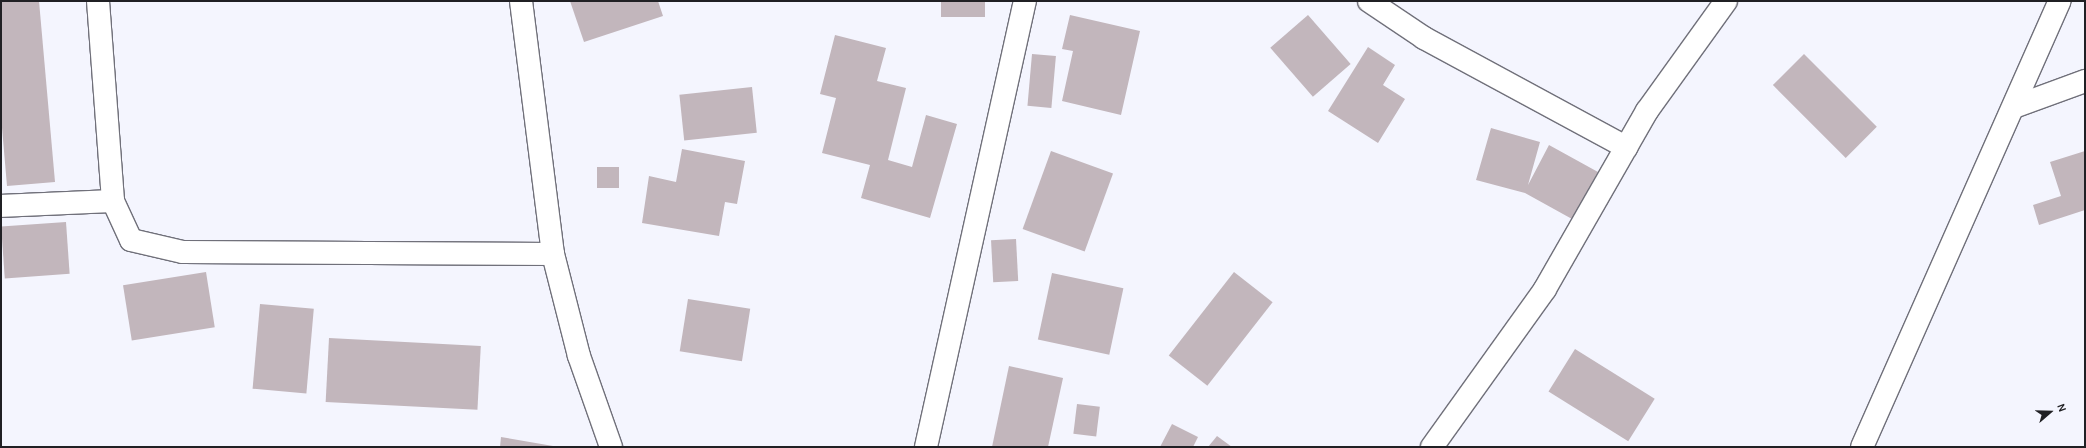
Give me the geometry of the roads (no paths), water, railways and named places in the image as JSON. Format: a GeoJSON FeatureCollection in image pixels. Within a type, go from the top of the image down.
{"type":"FeatureCollection","features":[{"type":"Feature","properties":{"kind":"street"},"geometry":{"type":"LineString","coordinates":[[98,1],[113,201],[131,240],[183,252],[553,254]]}},
{"type":"Feature","properties":{"kind":"street"},"geometry":{"type":"LineString","coordinates":[[520,1],[553,254],[579,356],[611,447]]}},
{"type":"Feature","properties":{"kind":"street"},"geometry":{"type":"LineString","coordinates":[[926,447],[1024,1]]}},
{"type":"Feature","properties":{"kind":"street"},"geometry":{"type":"LineString","coordinates":[[1369,1],[1424,38],[1626,147]]}},
{"type":"Feature","properties":{"kind":"street"},"geometry":{"type":"LineString","coordinates":[[1432,447],[1544,289],[1647,111],[1726,1]]}},
{"type":"Feature","properties":{"kind":"street"},"geometry":{"type":"LineString","coordinates":[[1862,447],[2060,1]]}},
{"type":"Feature","properties":{"kind":"street"},"geometry":{"type":"LineString","coordinates":[[2014,107],[2085,81]]}},
{"type":"Feature","properties":{"kind":"street"},"geometry":{"type":"LineString","coordinates":[[1,206],[113,201]]}}]}
